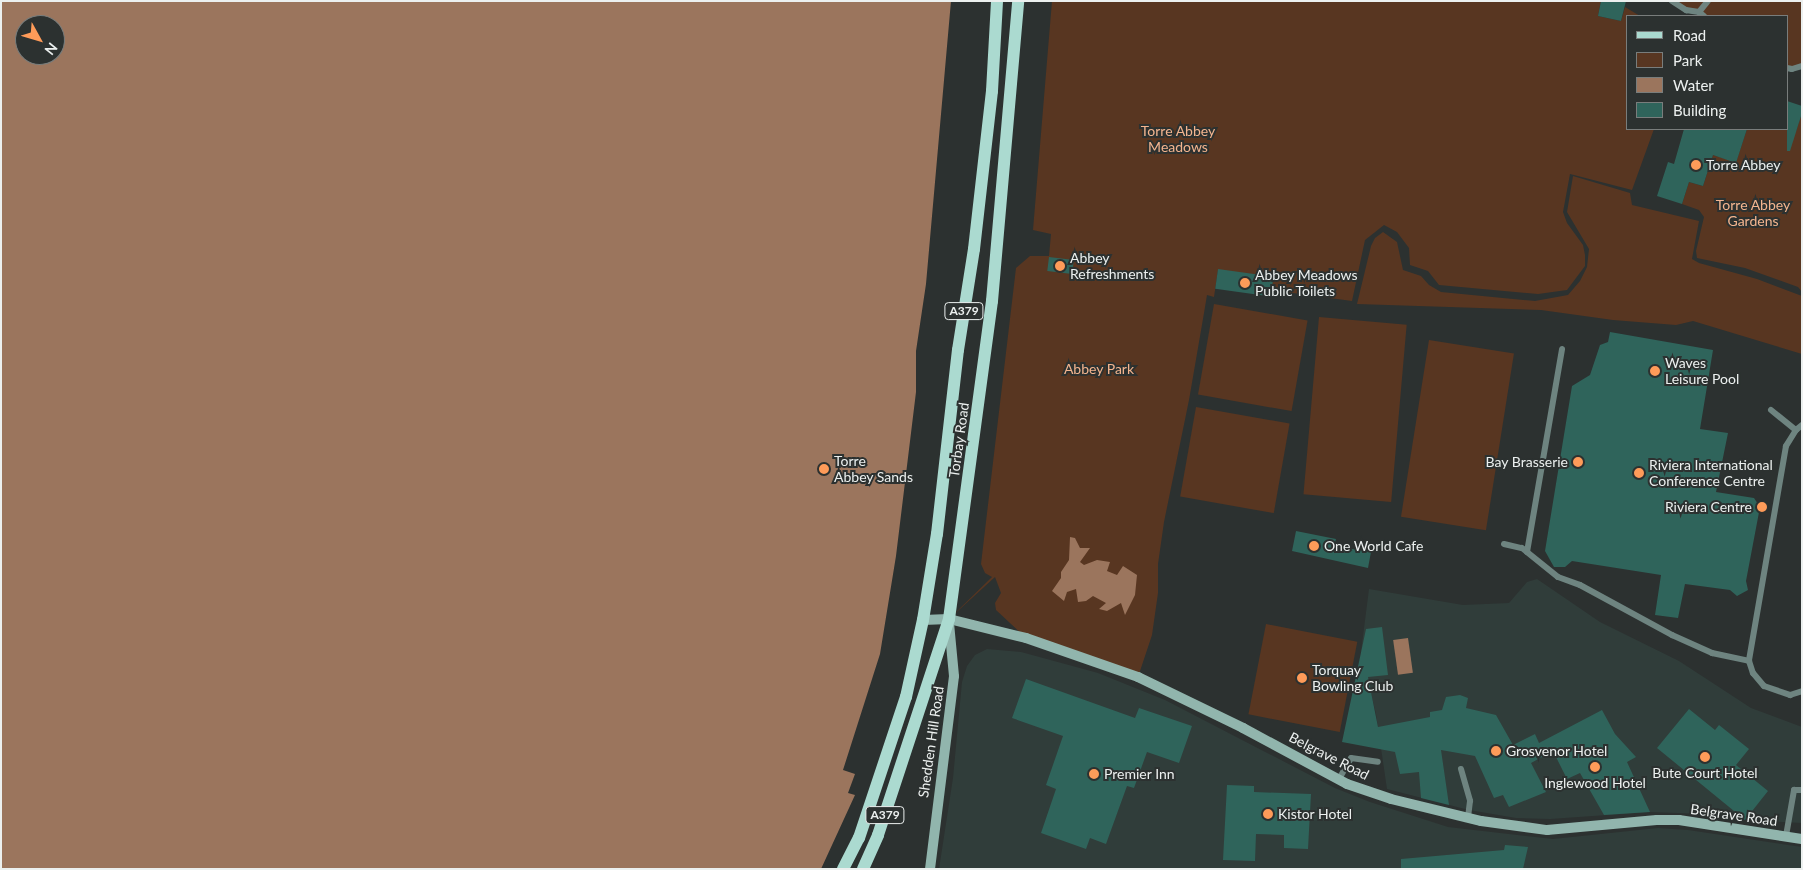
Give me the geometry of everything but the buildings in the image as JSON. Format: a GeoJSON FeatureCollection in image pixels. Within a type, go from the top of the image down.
{"type":"FeatureCollection","features":[{"type":"Feature","properties":{"kind":"main road","name":"Torbay Road"},"geometry":{"type":"LineString","coordinates":[[843,869],[859,838],[906,697],[923,620],[937,534],[958,350],[974,249],[992,91],[998,1]]}},
{"type":"Feature","properties":{"kind":"main road","name":"Torbay Road"},"geometry":{"type":"LineString","coordinates":[[863,869],[878,835],[949,620],[992,301],[1018,1]]}},
{"type":"Feature","properties":{"kind":"street","name":"Belgrave Road"},"geometry":{"type":"LineString","coordinates":[[923,620],[949,620],[1026,638],[1138,677],[1243,728],[1339,779],[1390,800],[1468,818],[1547,830],[1657,820],[1679,820],[1802,839]]}},
{"type":"Feature","properties":{"kind":"street","name":"Shedden Hill Road"},"geometry":{"type":"LineString","coordinates":[[930,869],[954,676],[949,620]]}},
{"type":"Feature","properties":{"kind":"lane"},"geometry":{"type":"LineString","coordinates":[[1672,1],[1686,10],[1701,14],[1708,1]]}},
{"type":"Feature","properties":{"kind":"lane"},"geometry":{"type":"LineString","coordinates":[[1788,68],[1802,66]]}},
{"type":"Feature","properties":{"kind":"lane"},"geometry":{"type":"LineString","coordinates":[[1527,552],[1562,349]]}},
{"type":"Feature","properties":{"kind":"lane"},"geometry":{"type":"LineString","coordinates":[[1771,410],[1796,430]]}},
{"type":"Feature","properties":{"kind":"lane"},"geometry":{"type":"LineString","coordinates":[[1802,425],[1796,430],[1786,446],[1749,661],[1753,673],[1764,686],[1790,695],[1802,691]]}},
{"type":"Feature","properties":{"kind":"lane"},"geometry":{"type":"LineString","coordinates":[[1504,544],[1522,548],[1558,577],[1580,585],[1672,635],[1712,653],[1749,661]]}},
{"type":"Feature","properties":{"kind":"lane"},"geometry":{"type":"LineString","coordinates":[[1339,779],[1352,758],[1378,762]]}},
{"type":"Feature","properties":{"kind":"lane"},"geometry":{"type":"LineString","coordinates":[[1461,769],[1470,801],[1468,818]]}},
{"type":"Feature","properties":{"kind":"lane"},"geometry":{"type":"LineString","coordinates":[[1786,836],[1794,790],[1802,790]]}},
{"type":"Feature","properties":{"kind":"shaded area"},"geometry":{"type":"Polygon","coordinates":[[[1537,579],[1600,622],[1679,661],[1751,708],[1802,727],[1802,823],[1745,820],[1705,814],[1650,812],[1550,819],[1516,818],[1469,810],[1387,789],[1376,714],[1361,652],[1369,589],[1463,605],[1509,603],[1527,582],[1537,579]]]}},
{"type":"Feature","properties":{"kind":"shaded area"},"geometry":{"type":"Polygon","coordinates":[[[987,649],[1021,652],[1098,673],[1165,700],[1335,788],[1370,802],[1448,827],[1553,839],[1658,828],[1688,830],[1802,847],[1802,869],[939,869],[953,778],[962,682],[967,666],[975,655],[987,649]]]}},
{"type":"Feature","properties":{"kind":"green space"},"geometry":{"type":"Polygon","coordinates":[[[1052,1],[1601,1],[1598,16],[1621,21],[1625,7],[1638,15],[1626,15],[1626,130],[1654,130],[1632,190],[1570,174],[1563,212],[1567,223],[1583,245],[1585,266],[1567,290],[1538,294],[1439,285],[1428,271],[1410,265],[1409,248],[1397,232],[1384,225],[1365,240],[1352,301],[1293,293],[1271,296],[1273,277],[1218,270],[1214,297],[1207,295],[1189,400],[1164,522],[1158,564],[1158,593],[1152,635],[1138,677],[1026,638],[996,610],[995,603],[1001,593],[995,577],[949,619],[992,577],[985,573],[981,564],[1016,268],[1030,256],[1049,256],[1051,234],[1033,230],[1052,1]]]}},
{"type":"Feature","properties":{"kind":"green space"},"geometry":{"type":"Polygon","coordinates":[[[1672,1],[1802,1],[1802,66],[1788,68],[1788,15],[1702,15],[1672,1]]]}},
{"type":"Feature","properties":{"kind":"green space","name":"Torre Abbey Gardens"},"geometry":{"type":"Polygon","coordinates":[[[1802,113],[1802,292],[1798,287],[1745,268],[1697,258],[1696,251],[1704,217],[1699,210],[1682,204],[1689,182],[1703,186],[1713,155],[1736,162],[1747,130],[1788,130],[1788,128],[1796,131],[1802,113]]]}},
{"type":"Feature","properties":{"kind":"green space"},"geometry":{"type":"Polygon","coordinates":[[[1573,176],[1630,193],[1632,205],[1699,221],[1692,259],[1699,263],[1757,279],[1802,296],[1802,354],[1693,321],[1676,325],[1613,320],[1541,310],[1357,304],[1371,246],[1375,238],[1383,232],[1397,242],[1403,270],[1421,276],[1429,285],[1441,292],[1535,301],[1568,295],[1580,281],[1587,267],[1589,249],[1567,212],[1573,176]]]}},
{"type":"Feature","properties":{"kind":"green space"},"geometry":{"type":"Polygon","coordinates":[[[1214,304],[1308,320],[1292,411],[1198,395],[1214,304]]]}},
{"type":"Feature","properties":{"kind":"green space"},"geometry":{"type":"Polygon","coordinates":[[[1319,317],[1407,325],[1391,502],[1303,494],[1319,317]]]}},
{"type":"Feature","properties":{"kind":"green space"},"geometry":{"type":"Polygon","coordinates":[[[1429,340],[1514,353],[1486,530],[1401,517],[1429,340]]]}},
{"type":"Feature","properties":{"kind":"green space"},"geometry":{"type":"Polygon","coordinates":[[[1196,407],[1290,423],[1274,513],[1180,497],[1196,407]]]}},
{"type":"Feature","properties":{"kind":"green space","name":"Torquay Bowling Club"},"geometry":{"type":"Polygon","coordinates":[[[1266,624],[1357,642],[1340,732],[1248,714],[1266,624]]]}},
{"type":"Feature","properties":{"kind":"water"},"geometry":{"type":"Polygon","coordinates":[[[1,1],[951,1],[926,284],[916,351],[916,392],[896,556],[880,654],[843,770],[855,774],[848,793],[855,795],[821,869],[1,869],[1,1]]]}},
{"type":"Feature","properties":{"kind":"water"},"geometry":{"type":"Polygon","coordinates":[[[1070,537],[1075,538],[1080,548],[1090,548],[1080,562],[1084,565],[1097,560],[1110,562],[1107,571],[1117,575],[1123,566],[1137,575],[1135,595],[1125,615],[1121,603],[1107,611],[1099,609],[1106,603],[1093,596],[1086,601],[1078,602],[1076,589],[1067,592],[1064,601],[1052,591],[1061,578],[1061,572],[1069,560],[1070,537]]]}},
{"type":"Feature","properties":{"kind":"water"},"geometry":{"type":"Polygon","coordinates":[[[1408,638],[1413,673],[1398,675],[1393,640],[1408,638]]]}},
{"type":"Feature","properties":{"kind":"place","name":"Torre Abbey"},"geometry":{"type":"Point","coordinates":[1696,165]}},
{"type":"Feature","properties":{"kind":"place","name":"Abbey Refreshments"},"geometry":{"type":"Point","coordinates":[1060,266]}},
{"type":"Feature","properties":{"kind":"place","name":"Abbey Meadows Public Toilets"},"geometry":{"type":"Point","coordinates":[1245,283]}},
{"type":"Feature","properties":{"kind":"place","name":"Waves Leisure Pool"},"geometry":{"type":"Point","coordinates":[1655,371]}},
{"type":"Feature","properties":{"kind":"place","name":"Bay Brasserie"},"geometry":{"type":"Point","coordinates":[1578,462]}},
{"type":"Feature","properties":{"kind":"place","name":"Torre Abbey Sands"},"geometry":{"type":"Point","coordinates":[824,469]}},
{"type":"Feature","properties":{"kind":"place","name":"Riviera International Conference Centre"},"geometry":{"type":"Point","coordinates":[1639,473]}},
{"type":"Feature","properties":{"kind":"place","name":"Riviera Centre"},"geometry":{"type":"Point","coordinates":[1762,507]}},
{"type":"Feature","properties":{"kind":"place","name":"One World Cafe"},"geometry":{"type":"Point","coordinates":[1314,546]}},
{"type":"Feature","properties":{"kind":"place","name":"Torquay Bowling Club"},"geometry":{"type":"Point","coordinates":[1302,678]}},
{"type":"Feature","properties":{"kind":"place","name":"Grosvenor Hotel"},"geometry":{"type":"Point","coordinates":[1496,751]}},
{"type":"Feature","properties":{"kind":"place","name":"Bute Court Hotel"},"geometry":{"type":"Point","coordinates":[1705,757]}},
{"type":"Feature","properties":{"kind":"place","name":"Inglewood Hotel"},"geometry":{"type":"Point","coordinates":[1595,767]}},
{"type":"Feature","properties":{"kind":"place","name":"Premier Inn"},"geometry":{"type":"Point","coordinates":[1094,774]}},
{"type":"Feature","properties":{"kind":"place","name":"Kistor Hotel"},"geometry":{"type":"Point","coordinates":[1268,814]}},
{"type":"Feature","properties":{"kind":"park label","name":"Torre Abbey Meadows"},"geometry":{"type":"Point","coordinates":[1178,140]}},
{"type":"Feature","properties":{"kind":"park label","name":"Abbey Park"},"geometry":{"type":"Point","coordinates":[1099,369]}}]}
